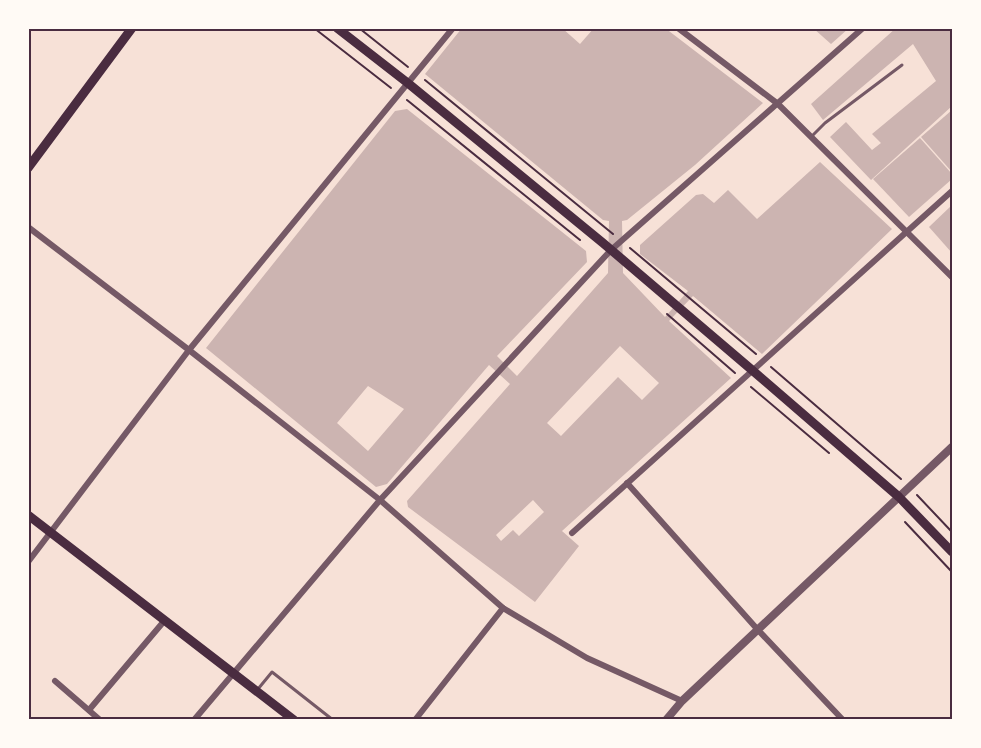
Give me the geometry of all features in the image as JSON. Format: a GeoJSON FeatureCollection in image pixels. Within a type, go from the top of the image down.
{"type":"FeatureCollection","features":[{"type":"Feature","properties":{"kind":"main road"},"geometry":{"type":"LineString","coordinates":[[28,168],[132,28]]}},
{"type":"Feature","properties":{"kind":"main road"},"geometry":{"type":"LineString","coordinates":[[337,28],[409,84],[611,250],[752,370],[899,497],[952,552]]}},
{"type":"Feature","properties":{"kind":"main road"},"geometry":{"type":"LineString","coordinates":[[28,515],[294,720]]}},
{"type":"Feature","properties":{"kind":"street"},"geometry":{"type":"LineString","coordinates":[[28,562],[189,350],[453,28]]}},
{"type":"Feature","properties":{"kind":"street"},"geometry":{"type":"LineString","coordinates":[[678,28],[778,104],[952,277]]}},
{"type":"Feature","properties":{"kind":"street"},"geometry":{"type":"LineString","coordinates":[[194,720],[380,500],[611,250],[863,28]]}},
{"type":"Feature","properties":{"kind":"street"},"geometry":{"type":"LineString","coordinates":[[572,533],[952,191]]}},
{"type":"Feature","properties":{"kind":"street"},"geometry":{"type":"LineString","coordinates":[[28,227],[380,500],[503,608],[587,658],[682,701]]}},
{"type":"Feature","properties":{"kind":"street"},"geometry":{"type":"LineString","coordinates":[[666,720],[682,701],[952,447]]}},
{"type":"Feature","properties":{"kind":"street"},"geometry":{"type":"LineString","coordinates":[[627,483],[758,630],[843,720]]}},
{"type":"Feature","properties":{"kind":"street"},"geometry":{"type":"LineString","coordinates":[[415,720],[503,608]]}},
{"type":"Feature","properties":{"kind":"street"},"geometry":{"type":"LineString","coordinates":[[89,710],[165,620]]}},
{"type":"Feature","properties":{"kind":"street"},"geometry":{"type":"LineString","coordinates":[[55,681],[100,720]]}},
{"type":"Feature","properties":{"kind":"lane"},"geometry":{"type":"LineString","coordinates":[[810,137],[902,64]]}},
{"type":"Feature","properties":{"kind":"lane"},"geometry":{"type":"LineString","coordinates":[[257,691],[272,672],[333,720]]}},
{"type":"Feature","properties":{"kind":"path"},"geometry":{"type":"LineString","coordinates":[[314,28],[584,244]]}},
{"type":"Feature","properties":{"kind":"path"},"geometry":{"type":"LineString","coordinates":[[360,28],[613,234]]}},
{"type":"Feature","properties":{"kind":"path"},"geometry":{"type":"LineString","coordinates":[[916,493],[952,532]]}},
{"type":"Feature","properties":{"kind":"path"},"geometry":{"type":"LineString","coordinates":[[904,520],[952,572]]}},
{"type":"Feature","properties":{"kind":"building"},"geometry":{"type":"Polygon","coordinates":[[[462,28],[562,28],[580,44],[594,28],[665,28],[763,103],[695,165],[627,220],[622,221],[623,273],[665,317],[688,291],[640,254],[640,245],[696,195],[703,194],[714,203],[728,190],[757,219],[820,162],[892,229],[762,354],[693,296],[669,321],[731,378],[562,531],[579,546],[535,602],[408,507],[407,501],[510,384],[489,365],[387,484],[376,487],[206,348],[395,111],[407,109],[586,251],[587,262],[497,356],[517,376],[608,273],[609,221],[603,220],[425,74],[462,28]],[[620,346],[547,423],[561,436],[618,377],[642,400],[659,383],[620,346]],[[368,386],[337,423],[368,451],[404,409],[368,386]],[[533,500],[496,535],[501,541],[513,530],[519,536],[544,512],[533,500]]]}},
{"type":"Feature","properties":{"kind":"building"},"geometry":{"type":"Polygon","coordinates":[[[813,28],[849,28],[831,44],[813,28]]]}},
{"type":"Feature","properties":{"kind":"building"},"geometry":{"type":"Polygon","coordinates":[[[896,28],[952,28],[952,106],[871,180],[830,137],[846,122],[872,150],[881,143],[872,134],[936,81],[913,44],[823,120],[811,104],[896,28]]]}},
{"type":"Feature","properties":{"kind":"building"},"geometry":{"type":"Polygon","coordinates":[[[952,110],[952,172],[921,137],[952,110]]]}},
{"type":"Feature","properties":{"kind":"building"},"geometry":{"type":"Polygon","coordinates":[[[920,138],[952,174],[952,179],[909,217],[873,179],[920,138]]]}},
{"type":"Feature","properties":{"kind":"building"},"geometry":{"type":"Polygon","coordinates":[[[952,205],[952,253],[929,227],[952,205]]]}}]}
